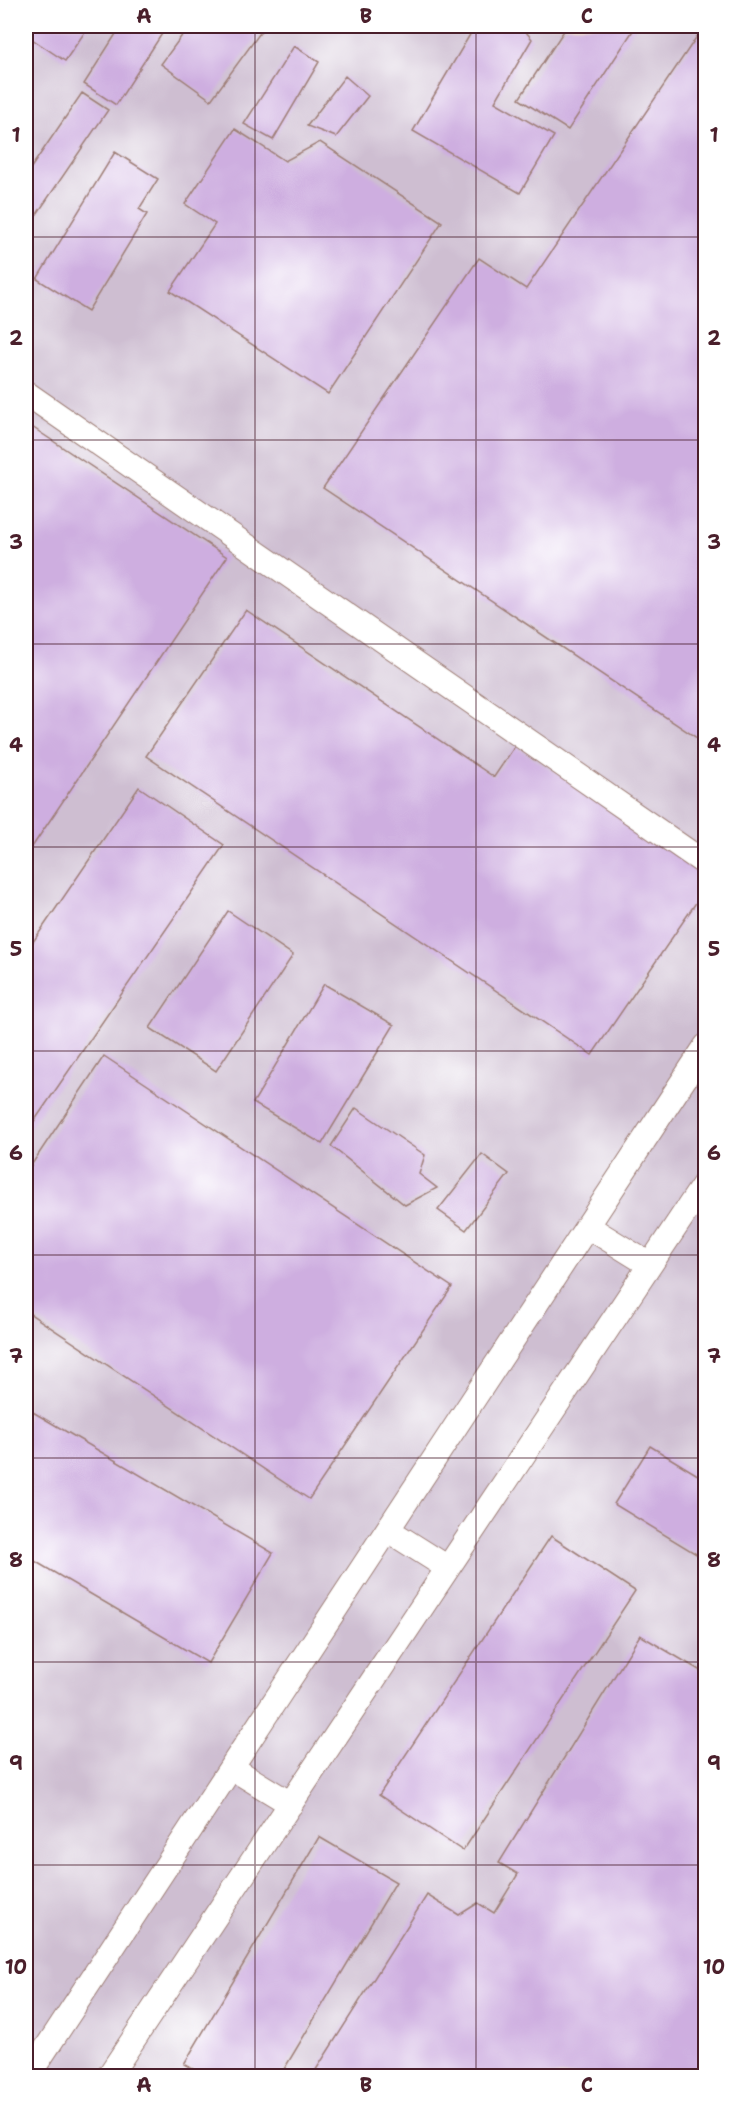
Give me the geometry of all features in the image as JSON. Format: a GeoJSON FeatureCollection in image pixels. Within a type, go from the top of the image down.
{"type":"FeatureCollection","features":[{"type":"Feature","properties":{"kind":"street"},"geometry":{"type":"LineString","coordinates":[[26,393],[705,864]]}},
{"type":"Feature","properties":{"kind":"street"},"geometry":{"type":"LineString","coordinates":[[28,2076],[705,1046]]}},
{"type":"Feature","properties":{"kind":"street"},"geometry":{"type":"LineString","coordinates":[[110,2076],[705,1181]]}},
{"type":"Feature","properties":{"kind":"street"},"geometry":{"type":"LineString","coordinates":[[587,1226],[650,1265]]}},
{"type":"Feature","properties":{"kind":"street"},"geometry":{"type":"LineString","coordinates":[[388,1530],[448,1568]]}},
{"type":"Feature","properties":{"kind":"street"},"geometry":{"type":"LineString","coordinates":[[232,1768],[291,1804]]}},
{"type":"Feature","properties":{"kind":"shaded area"},"geometry":{"type":"Polygon","coordinates":[[[26,26],[705,26],[705,2076],[26,2076],[26,26]]]}},
{"type":"Feature","properties":{"kind":"building"},"geometry":{"type":"Polygon","coordinates":[[[26,26],[89,26],[65,61],[26,35],[26,26]]]}},
{"type":"Feature","properties":{"kind":"building"},"geometry":{"type":"Polygon","coordinates":[[[121,26],[167,26],[116,105],[84,84],[121,26]]]}},
{"type":"Feature","properties":{"kind":"building"},"geometry":{"type":"Polygon","coordinates":[[[189,26],[265,26],[211,100],[161,64],[189,26]]]}},
{"type":"Feature","properties":{"kind":"building"},"geometry":{"type":"Polygon","coordinates":[[[475,26],[521,26],[532,39],[495,102],[554,136],[520,193],[413,131],[475,26]]]}},
{"type":"Feature","properties":{"kind":"building"},"geometry":{"type":"Polygon","coordinates":[[[567,26],[636,26],[568,130],[519,99],[567,26]]]}},
{"type":"Feature","properties":{"kind":"building"},"geometry":{"type":"Polygon","coordinates":[[[706,26],[706,744],[323,488],[479,258],[526,289],[706,26]]]}},
{"type":"Feature","properties":{"kind":"building"},"geometry":{"type":"Polygon","coordinates":[[[294,46],[319,62],[273,140],[244,124],[294,46]]]}},
{"type":"Feature","properties":{"kind":"building"},"geometry":{"type":"Polygon","coordinates":[[[345,76],[368,96],[336,137],[307,126],[345,76]]]}},
{"type":"Feature","properties":{"kind":"building"},"geometry":{"type":"Polygon","coordinates":[[[82,93],[108,110],[35,217],[26,211],[26,175],[82,93]]]}},
{"type":"Feature","properties":{"kind":"building"},"geometry":{"type":"Polygon","coordinates":[[[235,129],[285,161],[320,142],[442,222],[328,394],[170,291],[215,224],[185,204],[235,129]]]}},
{"type":"Feature","properties":{"kind":"building"},"geometry":{"type":"Polygon","coordinates":[[[115,152],[158,179],[139,209],[147,214],[88,311],[37,279],[115,152]]]}},
{"type":"Feature","properties":{"kind":"building"},"geometry":{"type":"Polygon","coordinates":[[[26,423],[227,557],[26,856],[26,423]]]}},
{"type":"Feature","properties":{"kind":"building"},"geometry":{"type":"Polygon","coordinates":[[[246,610],[494,777],[515,746],[706,873],[706,888],[592,1055],[146,756],[246,610]]]}},
{"type":"Feature","properties":{"kind":"building"},"geometry":{"type":"Polygon","coordinates":[[[139,787],[224,845],[26,1133],[26,952],[139,787]]]}},
{"type":"Feature","properties":{"kind":"building"},"geometry":{"type":"Polygon","coordinates":[[[228,911],[293,955],[216,1071],[150,1028],[228,911]]]}},
{"type":"Feature","properties":{"kind":"building"},"geometry":{"type":"Polygon","coordinates":[[[324,984],[394,1025],[322,1144],[253,1103],[324,984]]]}},
{"type":"Feature","properties":{"kind":"building"},"geometry":{"type":"Polygon","coordinates":[[[104,1056],[452,1287],[309,1499],[26,1311],[26,1173],[104,1056]]]}},
{"type":"Feature","properties":{"kind":"building"},"geometry":{"type":"Polygon","coordinates":[[[356,1108],[425,1155],[419,1174],[437,1188],[405,1205],[331,1146],[356,1108]]]}},
{"type":"Feature","properties":{"kind":"building"},"geometry":{"type":"Polygon","coordinates":[[[482,1154],[509,1174],[466,1230],[438,1210],[482,1154]]]}},
{"type":"Feature","properties":{"kind":"building"},"geometry":{"type":"Polygon","coordinates":[[[26,1408],[273,1553],[208,1663],[26,1556],[26,1408]]]}},
{"type":"Feature","properties":{"kind":"building"},"geometry":{"type":"Polygon","coordinates":[[[650,1446],[706,1480],[706,1560],[614,1504],[650,1446]]]}},
{"type":"Feature","properties":{"kind":"building"},"geometry":{"type":"Polygon","coordinates":[[[551,1536],[635,1591],[463,1851],[379,1795],[551,1536]]]}},
{"type":"Feature","properties":{"kind":"building"},"geometry":{"type":"Polygon","coordinates":[[[640,1635],[706,1674],[706,2076],[312,2076],[427,1895],[459,1915],[478,1903],[494,1913],[518,1874],[499,1863],[640,1635]]]}},
{"type":"Feature","properties":{"kind":"building"},"geometry":{"type":"Polygon","coordinates":[[[319,1837],[396,1882],[280,2076],[205,2076],[184,2064],[319,1837]]]}}]}
